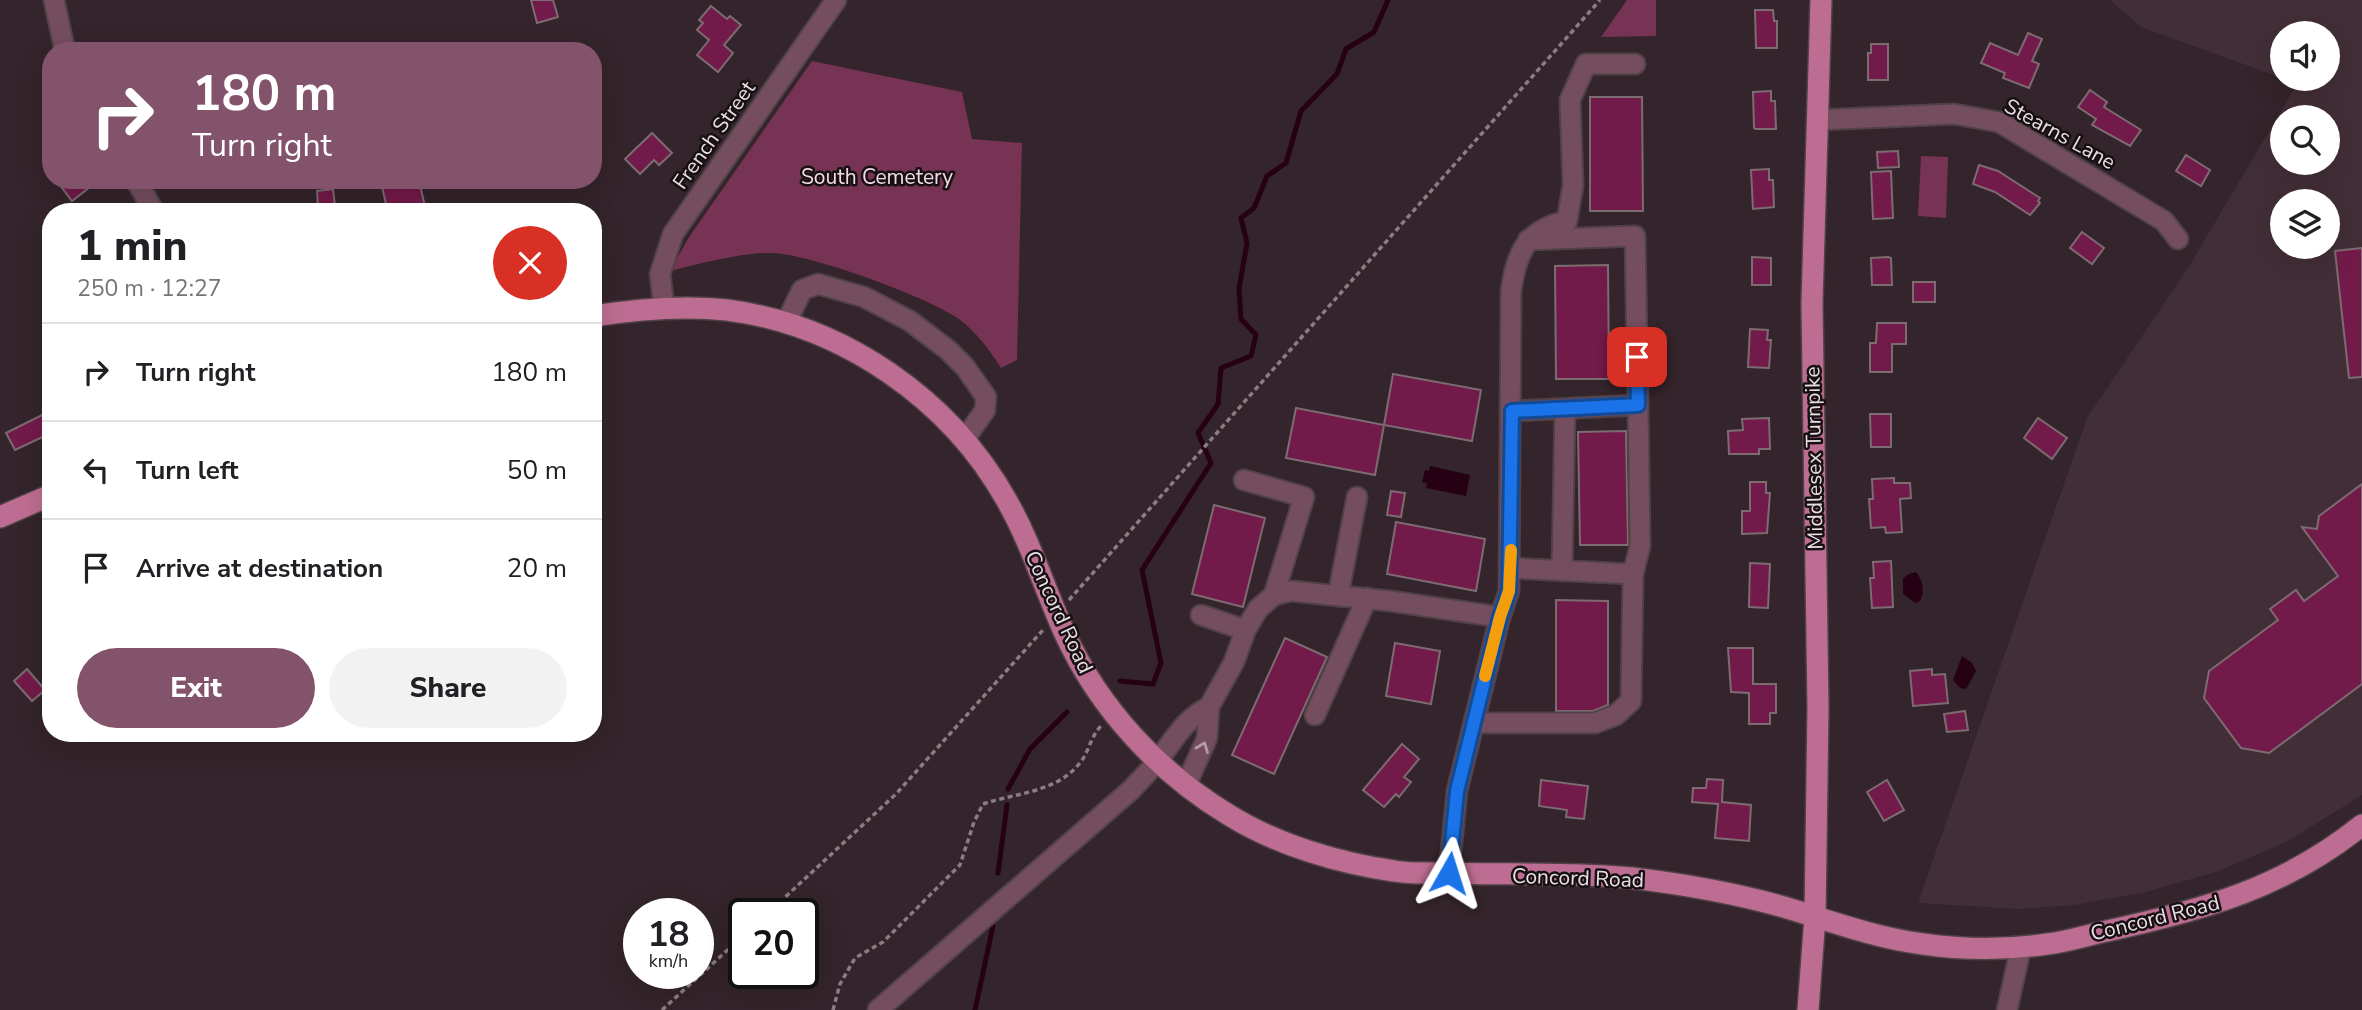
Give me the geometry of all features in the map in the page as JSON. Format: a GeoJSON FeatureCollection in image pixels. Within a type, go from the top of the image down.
{"type":"FeatureCollection","features":[{"type":"Feature","properties":{"kind":"main road","name":"Middlesex Turnpike"},"geometry":{"type":"LineString","coordinates":[[1808,1010],[1815,917],[1818,706],[1812,303],[1821,0]]}},
{"type":"Feature","properties":{"kind":"main road","name":"Concord Road"},"geometry":{"type":"LineString","coordinates":[[602,315],[664,307],[725,310],[786,323],[815,333],[873,362],[923,399],[964,440],[1010,506],[1080,664],[1116,717],[1158,761],[1230,816],[1282,841],[1343,861],[1397,872],[1627,877],[1723,892],[1923,944],[1988,949],[2050,944],[2203,909],[2290,872],[2335,847],[2362,825]]}},
{"type":"Feature","properties":{"kind":"main road"},"geometry":{"type":"LineString","coordinates":[[0,517],[42,499]]}},
{"type":"Feature","properties":{"kind":"street"},"geometry":{"type":"LineString","coordinates":[[54,0],[63,42]]}},
{"type":"Feature","properties":{"kind":"street","name":"French Street"},"geometry":{"type":"LineString","coordinates":[[664,307],[660,274],[673,233],[833,1]]}},
{"type":"Feature","properties":{"kind":"street"},"geometry":{"type":"LineString","coordinates":[[1449,873],[1457,791],[1500,617],[1509,591],[1511,291],[1514,268],[1528,240],[1540,229],[1567,221],[1573,185],[1570,100],[1586,64],[1635,64]]}},
{"type":"Feature","properties":{"kind":"street","name":"Stearns Lane"},"geometry":{"type":"LineString","coordinates":[[1818,120],[1954,114],[1999,122],[2164,221],[2178,239]]}},
{"type":"Feature","properties":{"kind":"street"},"geometry":{"type":"LineString","coordinates":[[1474,723],[1595,723],[1616,715],[1631,701],[1633,575],[1640,546],[1635,236],[1528,240]]}},
{"type":"Feature","properties":{"kind":"street"},"geometry":{"type":"LineString","coordinates":[[786,323],[802,290],[818,284],[863,297],[909,321],[965,368],[986,397],[985,410],[964,440]]}},
{"type":"Feature","properties":{"kind":"street"},"geometry":{"type":"LineString","coordinates":[[1512,411],[1638,405]]}},
{"type":"Feature","properties":{"kind":"street"},"geometry":{"type":"LineString","coordinates":[[1562,571],[1565,409]]}},
{"type":"Feature","properties":{"kind":"street"},"geometry":{"type":"LineString","coordinates":[[1244,480],[1304,498],[1274,595]]}},
{"type":"Feature","properties":{"kind":"street"},"geometry":{"type":"LineString","coordinates":[[1338,596],[1357,497]]}},
{"type":"Feature","properties":{"kind":"street"},"geometry":{"type":"LineString","coordinates":[[1510,568],[1633,575]]}},
{"type":"Feature","properties":{"kind":"street"},"geometry":{"type":"LineString","coordinates":[[1186,785],[1207,737],[1209,708],[1234,662],[1245,630],[1258,609],[1274,595],[1291,591],[1367,598],[1500,617]]}},
{"type":"Feature","properties":{"kind":"street"},"geometry":{"type":"LineString","coordinates":[[1315,715],[1367,598]]}},
{"type":"Feature","properties":{"kind":"street"},"geometry":{"type":"LineString","coordinates":[[1201,615],[1245,630]]}},
{"type":"Feature","properties":{"kind":"street"},"geometry":{"type":"LineString","coordinates":[[878,1010],[1130,790],[1158,761],[1180,729],[1195,714],[1209,708]]}},
{"type":"Feature","properties":{"kind":"street"},"geometry":{"type":"LineString","coordinates":[[2007,1010],[2021,947]]}},
{"type":"Feature","properties":{"kind":"path"},"geometry":{"type":"LineString","coordinates":[[784,898],[897,794],[1600,0]]}},
{"type":"Feature","properties":{"kind":"path"},"geometry":{"type":"LineString","coordinates":[[833,1010],[840,985],[855,958],[883,942],[923,905],[960,865],[983,804],[1035,792],[1069,775],[1081,762],[1099,728],[1116,717]]}},
{"type":"Feature","properties":{"kind":"path"},"geometry":{"type":"LineString","coordinates":[[662,1010],[728,950]]}},
{"type":"Feature","properties":{"kind":"shaded area"},"geometry":{"type":"Polygon","coordinates":[[[2110,0],[2362,0],[2362,795],[2288,841],[2216,872],[2146,892],[2075,905],[2018,909],[1918,903],[2087,418],[2191,263],[2270,130],[2270,175],[2340,175],[2340,105],[2285,105],[2293,91],[2340,91],[2340,21],[2270,21],[2270,74],[2141,27],[2110,0]]]}},
{"type":"Feature","properties":{"kind":"shaded area"},"geometry":{"type":"Polygon","coordinates":[[[1430,466],[1470,475],[1466,496],[1426,488],[1427,483],[1422,482],[1425,470],[1429,471],[1430,466]]]}},
{"type":"Feature","properties":{"kind":"shaded area"},"geometry":{"type":"Polygon","coordinates":[[[1916,572],[1923,590],[1920,601],[1915,603],[1903,594],[1903,579],[1916,572]]]}},
{"type":"Feature","properties":{"kind":"shaded area"},"geometry":{"type":"Polygon","coordinates":[[[1962,656],[1972,663],[1976,671],[1966,689],[1960,688],[1953,680],[1962,656]]]}},
{"type":"Feature","properties":{"kind":"green space"},"geometry":{"type":"Polygon","coordinates":[[[1627,0],[1656,0],[1656,36],[1601,37],[1627,0]]]}},
{"type":"Feature","properties":{"kind":"green space","name":"South Cemetery"},"geometry":{"type":"Polygon","coordinates":[[[812,61],[962,92],[972,139],[1022,143],[1017,360],[1001,368],[971,329],[944,310],[896,288],[812,260],[760,253],[670,271],[689,237],[812,61]]]}},
{"type":"Feature","properties":{"kind":"green space"},"geometry":{"type":"Polygon","coordinates":[[[1921,156],[1948,157],[1946,218],[1918,216],[1921,156]]]}},
{"type":"Feature","properties":{"kind":"building"},"geometry":{"type":"Polygon","coordinates":[[[531,0],[553,0],[558,17],[537,23],[531,0]]]}},
{"type":"Feature","properties":{"kind":"building"},"geometry":{"type":"Polygon","coordinates":[[[711,6],[727,19],[730,16],[741,25],[724,45],[733,53],[718,72],[697,55],[709,40],[697,30],[703,23],[699,20],[711,6]]]}},
{"type":"Feature","properties":{"kind":"building"},"geometry":{"type":"Polygon","coordinates":[[[1755,10],[1773,10],[1774,21],[1777,21],[1777,48],[1756,48],[1755,10]]]}},
{"type":"Feature","properties":{"kind":"building"},"geometry":{"type":"Polygon","coordinates":[[[2028,33],[2042,39],[2032,61],[2039,64],[2029,88],[2003,78],[2005,73],[1981,63],[1990,43],[2018,55],[2028,33]]]}},
{"type":"Feature","properties":{"kind":"building"},"geometry":{"type":"Polygon","coordinates":[[[1871,44],[1888,44],[1888,80],[1868,80],[1868,53],[1871,53],[1871,44]]]}},
{"type":"Feature","properties":{"kind":"building"},"geometry":{"type":"Polygon","coordinates":[[[2090,90],[2107,102],[2104,107],[2141,130],[2130,146],[2092,125],[2096,119],[2078,107],[2090,90]]]}},
{"type":"Feature","properties":{"kind":"building"},"geometry":{"type":"Polygon","coordinates":[[[1771,91],[1771,101],[1775,101],[1776,129],[1756,129],[1753,92],[1771,91]]]}},
{"type":"Feature","properties":{"kind":"building"},"geometry":{"type":"Polygon","coordinates":[[[1590,97],[1642,97],[1643,211],[1590,211],[1590,97]]]}},
{"type":"Feature","properties":{"kind":"building"},"geometry":{"type":"Polygon","coordinates":[[[652,133],[672,153],[659,165],[654,160],[640,174],[625,159],[652,133]]]}},
{"type":"Feature","properties":{"kind":"building"},"geometry":{"type":"Polygon","coordinates":[[[1898,151],[1899,167],[1878,168],[1877,152],[1898,151]]]}},
{"type":"Feature","properties":{"kind":"building"},"geometry":{"type":"Polygon","coordinates":[[[2186,155],[2210,170],[2201,186],[2176,171],[2186,155]]]}},
{"type":"Feature","properties":{"kind":"building"},"geometry":{"type":"Polygon","coordinates":[[[1979,165],[1998,171],[2040,198],[2040,203],[2030,215],[1995,192],[1973,184],[1979,165]]]}},
{"type":"Feature","properties":{"kind":"building"},"geometry":{"type":"Polygon","coordinates":[[[1769,169],[1769,180],[1773,180],[1774,207],[1753,209],[1751,170],[1769,169]]]}},
{"type":"Feature","properties":{"kind":"building"},"geometry":{"type":"Polygon","coordinates":[[[1891,171],[1893,218],[1873,219],[1871,172],[1891,171]]]}},
{"type":"Feature","properties":{"kind":"building"},"geometry":{"type":"Polygon","coordinates":[[[63,189],[87,189],[72,201],[63,189]]]}},
{"type":"Feature","properties":{"kind":"building"},"geometry":{"type":"Polygon","coordinates":[[[333,189],[335,203],[318,203],[317,191],[333,189]]]}},
{"type":"Feature","properties":{"kind":"building"},"geometry":{"type":"Polygon","coordinates":[[[382,189],[421,189],[424,203],[386,203],[382,189]]]}},
{"type":"Feature","properties":{"kind":"building"},"geometry":{"type":"Polygon","coordinates":[[[2082,232],[2104,248],[2092,264],[2070,248],[2082,232]]]}},
{"type":"Feature","properties":{"kind":"building"},"geometry":{"type":"Polygon","coordinates":[[[2362,248],[2362,377],[2349,378],[2336,259],[2340,259],[2340,250],[2362,248]]]}},
{"type":"Feature","properties":{"kind":"building"},"geometry":{"type":"Polygon","coordinates":[[[1752,257],[1771,258],[1771,285],[1752,285],[1752,257]]]}},
{"type":"Feature","properties":{"kind":"building"},"geometry":{"type":"Polygon","coordinates":[[[1871,258],[1891,258],[1892,285],[1872,285],[1871,258]]]}},
{"type":"Feature","properties":{"kind":"building"},"geometry":{"type":"Polygon","coordinates":[[[1608,265],[1609,379],[1556,379],[1555,266],[1608,265]]]}},
{"type":"Feature","properties":{"kind":"building"},"geometry":{"type":"Polygon","coordinates":[[[1913,282],[1935,282],[1935,302],[1913,302],[1913,282]]]}},
{"type":"Feature","properties":{"kind":"building"},"geometry":{"type":"Polygon","coordinates":[[[1877,323],[1906,323],[1906,344],[1892,344],[1892,372],[1870,372],[1870,343],[1876,343],[1877,323]]]}},
{"type":"Feature","properties":{"kind":"building"},"geometry":{"type":"Polygon","coordinates":[[[1750,329],[1768,330],[1767,340],[1771,340],[1769,368],[1748,367],[1750,329]]]}},
{"type":"Feature","properties":{"kind":"building"},"geometry":{"type":"Polygon","coordinates":[[[1393,374],[1481,390],[1472,441],[1384,425],[1393,374]]]}},
{"type":"Feature","properties":{"kind":"building"},"geometry":{"type":"Polygon","coordinates":[[[1296,408],[1384,425],[1375,475],[1286,458],[1296,408]]]}},
{"type":"Feature","properties":{"kind":"building"},"geometry":{"type":"Polygon","coordinates":[[[1870,414],[1891,414],[1891,447],[1871,447],[1870,414]]]}},
{"type":"Feature","properties":{"kind":"building"},"geometry":{"type":"Polygon","coordinates":[[[42,415],[42,437],[15,450],[6,433],[42,415]]]}},
{"type":"Feature","properties":{"kind":"building"},"geometry":{"type":"Polygon","coordinates":[[[1769,418],[1770,449],[1759,449],[1759,454],[1729,454],[1728,431],[1743,430],[1742,419],[1769,418]]]}},
{"type":"Feature","properties":{"kind":"building"},"geometry":{"type":"Polygon","coordinates":[[[2038,418],[2067,438],[2052,459],[2024,438],[2038,418]]]}},
{"type":"Feature","properties":{"kind":"building"},"geometry":{"type":"Polygon","coordinates":[[[1626,431],[1628,545],[1580,545],[1578,432],[1626,431]]]}},
{"type":"Feature","properties":{"kind":"building"},"geometry":{"type":"Polygon","coordinates":[[[1894,478],[1894,483],[1910,483],[1911,498],[1900,499],[1902,532],[1886,533],[1885,527],[1871,528],[1869,499],[1873,499],[1872,479],[1894,478]]]}},
{"type":"Feature","properties":{"kind":"building"},"geometry":{"type":"Polygon","coordinates":[[[1750,482],[1766,482],[1766,493],[1770,493],[1767,533],[1742,534],[1742,511],[1750,511],[1750,482]]]}},
{"type":"Feature","properties":{"kind":"building"},"geometry":{"type":"Polygon","coordinates":[[[2362,484],[2362,684],[2269,753],[2241,748],[2204,698],[2209,671],[2278,620],[2270,609],[2296,590],[2304,601],[2338,576],[2302,527],[2317,529],[2319,516],[2362,484]]]}},
{"type":"Feature","properties":{"kind":"building"},"geometry":{"type":"Polygon","coordinates":[[[1391,491],[1405,493],[1401,517],[1387,515],[1391,491]]]}},
{"type":"Feature","properties":{"kind":"building"},"geometry":{"type":"Polygon","coordinates":[[[1214,505],[1265,518],[1243,607],[1192,594],[1214,505]]]}},
{"type":"Feature","properties":{"kind":"building"},"geometry":{"type":"Polygon","coordinates":[[[1396,522],[1485,539],[1476,591],[1387,574],[1396,522]]]}},
{"type":"Feature","properties":{"kind":"building"},"geometry":{"type":"Polygon","coordinates":[[[1891,561],[1893,607],[1872,608],[1870,578],[1874,578],[1873,562],[1891,561]]]}},
{"type":"Feature","properties":{"kind":"building"},"geometry":{"type":"Polygon","coordinates":[[[1750,563],[1770,564],[1768,608],[1749,607],[1750,563]]]}},
{"type":"Feature","properties":{"kind":"building"},"geometry":{"type":"Polygon","coordinates":[[[1556,600],[1608,601],[1608,705],[1593,711],[1556,711],[1556,600]]]}},
{"type":"Feature","properties":{"kind":"building"},"geometry":{"type":"Polygon","coordinates":[[[1285,638],[1327,657],[1274,774],[1232,755],[1285,638]]]}},
{"type":"Feature","properties":{"kind":"building"},"geometry":{"type":"Polygon","coordinates":[[[1395,643],[1440,651],[1431,704],[1386,696],[1395,643]]]}},
{"type":"Feature","properties":{"kind":"building"},"geometry":{"type":"Polygon","coordinates":[[[1728,648],[1753,648],[1753,684],[1776,684],[1776,713],[1770,713],[1770,724],[1749,724],[1749,693],[1731,692],[1728,648]]]}},
{"type":"Feature","properties":{"kind":"building"},"geometry":{"type":"Polygon","coordinates":[[[27,669],[42,686],[42,693],[32,701],[14,681],[27,669]]]}},
{"type":"Feature","properties":{"kind":"building"},"geometry":{"type":"Polygon","coordinates":[[[1932,669],[1932,675],[1945,674],[1948,703],[1913,706],[1910,671],[1932,669]]]}},
{"type":"Feature","properties":{"kind":"building"},"geometry":{"type":"Polygon","coordinates":[[[1965,711],[1968,730],[1947,732],[1944,714],[1965,711]]]}},
{"type":"Feature","properties":{"kind":"building"},"geometry":{"type":"Polygon","coordinates":[[[1402,744],[1419,759],[1404,777],[1411,782],[1399,797],[1396,794],[1384,807],[1363,790],[1402,744]]]}},
{"type":"Feature","properties":{"kind":"building"},"geometry":{"type":"Polygon","coordinates":[[[1707,779],[1723,780],[1722,802],[1751,805],[1749,841],[1715,838],[1718,804],[1692,802],[1693,788],[1706,788],[1707,779]]]}},
{"type":"Feature","properties":{"kind":"building"},"geometry":{"type":"Polygon","coordinates":[[[1541,780],[1588,786],[1584,819],[1566,817],[1567,810],[1539,806],[1541,780]]]}},
{"type":"Feature","properties":{"kind":"building"},"geometry":{"type":"Polygon","coordinates":[[[1887,780],[1904,810],[1884,821],[1867,792],[1887,780]]]}},
{"type":"Feature","properties":{"kind":"waterway"},"geometry":{"type":"LineString","coordinates":[[1120,681],[1153,684],[1161,663],[1142,570],[1211,463],[1198,433],[1218,404],[1221,368],[1251,356],[1256,335],[1241,319],[1239,289],[1247,243],[1241,218],[1254,208],[1267,176],[1286,163],[1301,111],[1337,74],[1346,49],[1374,32],[1388,0]]}},
{"type":"Feature","properties":{"kind":"waterway"},"geometry":{"type":"LineString","coordinates":[[1008,789],[1030,749],[1067,712]]}},
{"type":"Feature","properties":{"kind":"waterway"},"geometry":{"type":"LineString","coordinates":[[998,873],[1007,805]]}},
{"type":"Feature","properties":{"kind":"waterway"},"geometry":{"type":"LineString","coordinates":[[975,1010],[993,926]]}},
{"type":"Feature","properties":{"kind":"slow traffic"},"geometry":{"type":"LineString","coordinates":[[1485,676],[1509,591],[1511,550]]}},
{"type":"Feature","properties":{"kind":"route"},"geometry":{"type":"LineString","coordinates":[[1449,873],[1457,791],[1500,617],[1509,591],[1512,411],[1638,405],[1637,357]]}}]}
